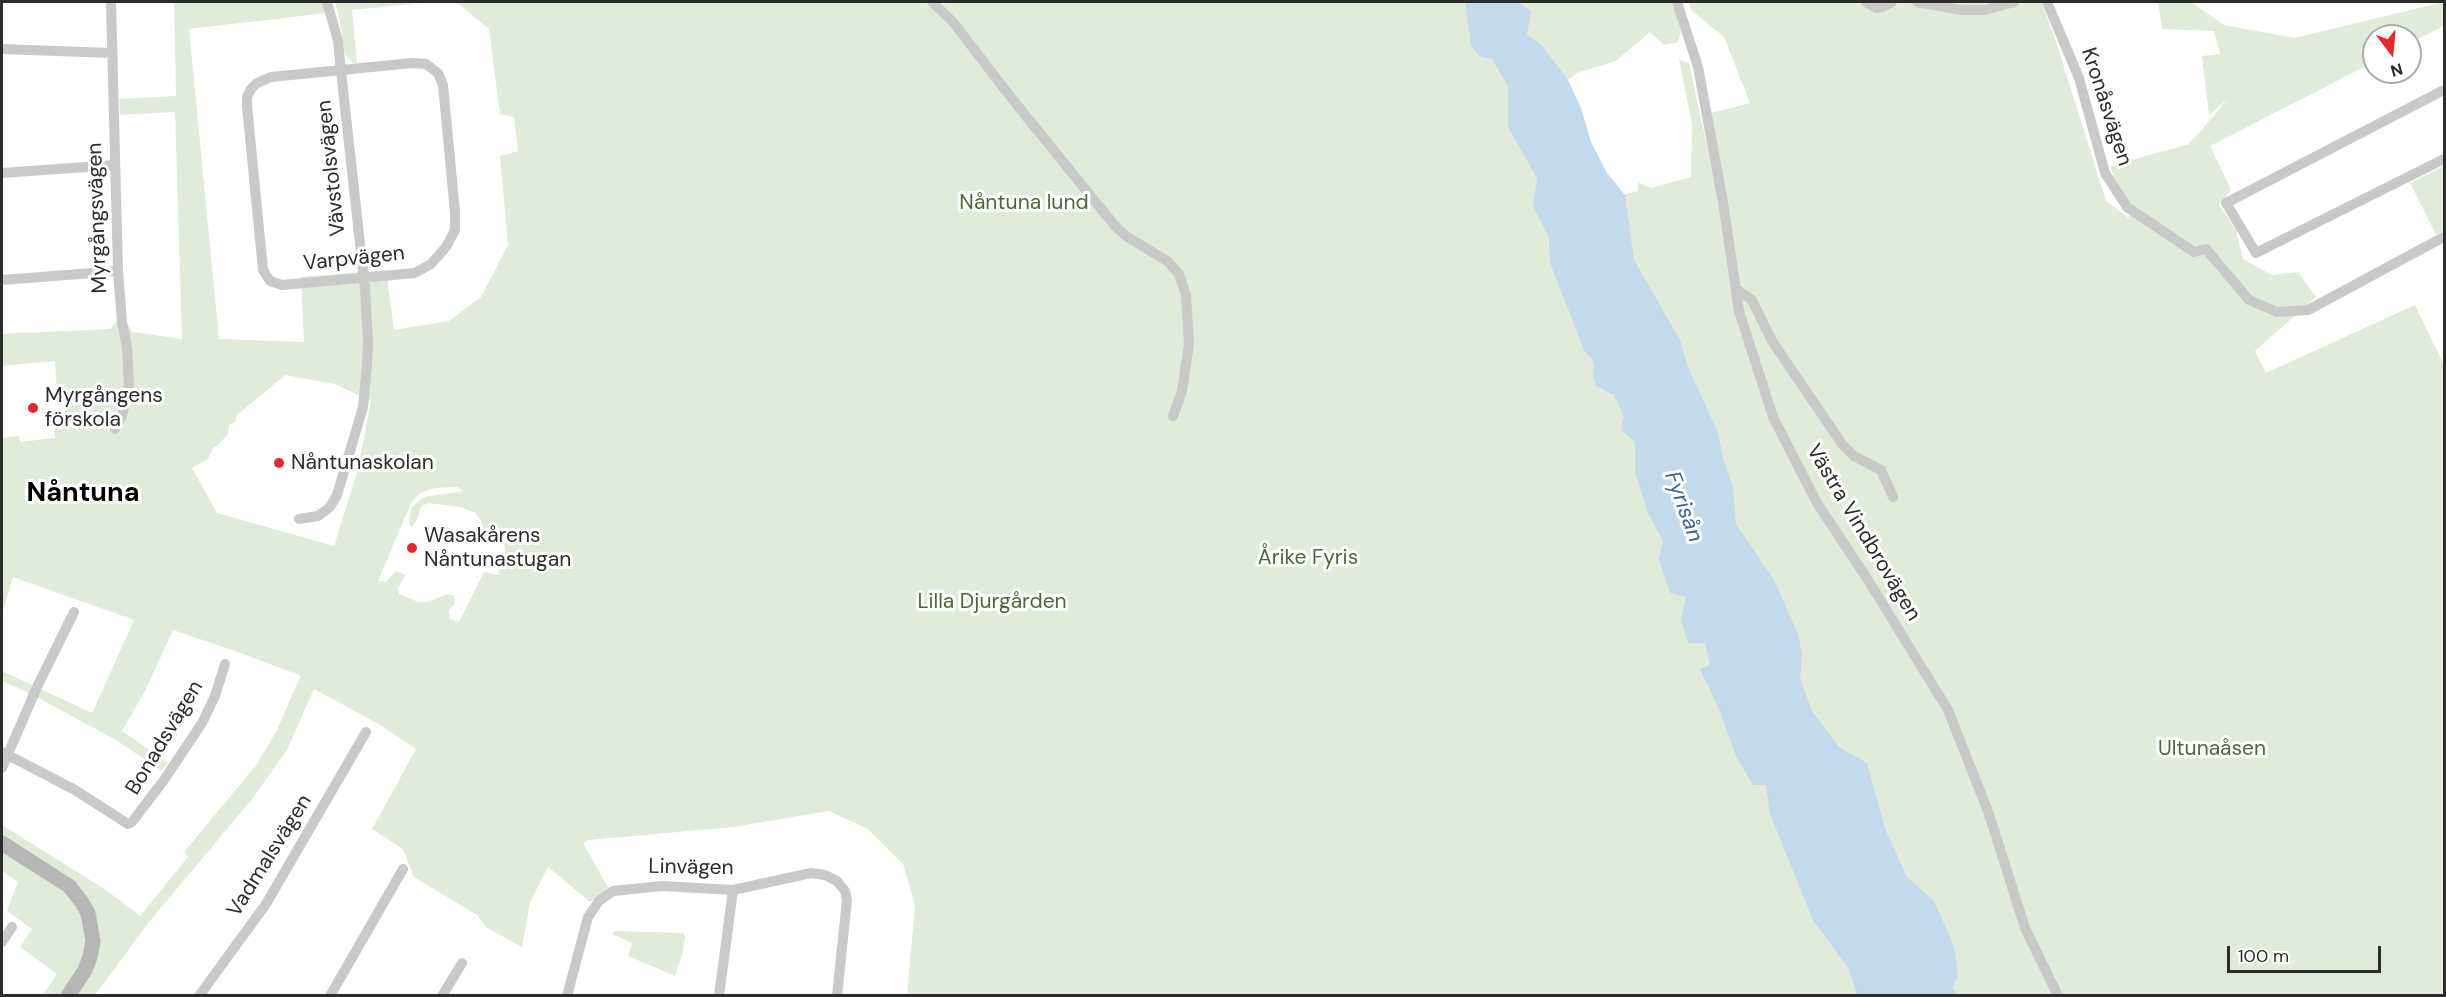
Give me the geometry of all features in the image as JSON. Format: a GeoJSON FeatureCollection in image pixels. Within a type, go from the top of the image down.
{"type":"FeatureCollection","features":[{"type":"Feature","properties":{"kind":"street","name":"Myrgångsvägen"},"geometry":{"type":"LineString","coordinates":[[111,2],[118,271],[122,322],[128,348],[129,385],[122,416],[115,429]]}},
{"type":"Feature","properties":{"kind":"street","name":"Vävstolsvägen"},"geometry":{"type":"LineString","coordinates":[[299,519],[318,516],[330,507],[343,481],[363,407],[368,342],[338,41],[327,2]]}},
{"type":"Feature","properties":{"kind":"street"},"geometry":{"type":"LineString","coordinates":[[932,2],[953,22],[1115,225],[1126,236],[1167,261],[1179,273],[1186,295],[1190,344],[1182,391],[1173,416]]}},
{"type":"Feature","properties":{"kind":"street","name":"Västra Vindbrovägen"},"geometry":{"type":"LineString","coordinates":[[1677,2],[1698,67],[1723,202],[1739,311],[1773,417],[1817,503],[1868,580],[1948,710],[1989,814],[2025,928],[2058,996]]}},
{"type":"Feature","properties":{"kind":"street"},"geometry":{"type":"LineString","coordinates":[[1866,2],[1876,8],[1892,2]]}},
{"type":"Feature","properties":{"kind":"street"},"geometry":{"type":"LineString","coordinates":[[1917,2],[1962,10],[1984,10],[2014,2]]}},
{"type":"Feature","properties":{"kind":"street","name":"Kronåsvägen"},"geometry":{"type":"LineString","coordinates":[[2047,2],[2079,78],[2105,172],[2127,207],[2194,252],[2203,245],[2249,300],[2277,312],[2308,310],[2445,237]]}},
{"type":"Feature","properties":{"kind":"street"},"geometry":{"type":"LineString","coordinates":[[2,49],[112,53]]}},
{"type":"Feature","properties":{"kind":"street","name":"Varpvägen"},"geometry":{"type":"LineString","coordinates":[[412,63],[426,64],[438,73],[443,86],[455,230],[446,247],[431,264],[416,273],[282,285],[270,281],[262,270],[247,97],[256,83],[271,77],[341,71],[412,63]]}},
{"type":"Feature","properties":{"kind":"street"},"geometry":{"type":"LineString","coordinates":[[2445,90],[2226,203],[2256,253],[2445,159]]}},
{"type":"Feature","properties":{"kind":"street"},"geometry":{"type":"LineString","coordinates":[[2,173],[114,165]]}},
{"type":"Feature","properties":{"kind":"street"},"geometry":{"type":"LineString","coordinates":[[2,280],[118,271]]}},
{"type":"Feature","properties":{"kind":"street"},"geometry":{"type":"LineString","coordinates":[[1736,289],[1752,300],[1772,341],[1842,444],[1854,456],[1881,470],[1893,497]]}},
{"type":"Feature","properties":{"kind":"street"},"geometry":{"type":"LineString","coordinates":[[2,768],[4,754],[74,612]]}},
{"type":"Feature","properties":{"kind":"street","name":"Bonadsvägen"},"geometry":{"type":"LineString","coordinates":[[4,754],[75,790],[128,824],[168,776],[202,723],[219,688],[225,664]]}},
{"type":"Feature","properties":{"kind":"street","name":"Vadmalsvägen"},"geometry":{"type":"LineString","coordinates":[[199,996],[266,904],[366,732]]}},
{"type":"Feature","properties":{"kind":"street"},"geometry":{"type":"LineString","coordinates":[[2,843],[69,886],[88,913],[93,941],[90,957],[85,970],[68,996]]}},
{"type":"Feature","properties":{"kind":"street"},"geometry":{"type":"LineString","coordinates":[[330,996],[403,869]]}},
{"type":"Feature","properties":{"kind":"street","name":"Linvägen"},"geometry":{"type":"LineString","coordinates":[[567,996],[584,927],[594,906],[607,894],[621,888],[642,886],[733,890],[811,873],[825,875],[837,881],[845,891],[847,900],[837,996]]}},
{"type":"Feature","properties":{"kind":"street"},"geometry":{"type":"LineString","coordinates":[[719,996],[733,890]]}},
{"type":"Feature","properties":{"kind":"street"},"geometry":{"type":"LineString","coordinates":[[2,942],[12,927]]}},
{"type":"Feature","properties":{"kind":"street"},"geometry":{"type":"LineString","coordinates":[[442,996],[462,963]]}},
{"type":"Feature","properties":{"kind":"green space","name":"Årike Fyris"},"geometry":{"type":"Polygon","coordinates":[[[174,2],[323,3],[327,13],[189,29],[219,339],[304,342],[301,277],[386,270],[394,330],[449,321],[481,297],[508,245],[500,156],[518,151],[514,117],[500,114],[489,29],[459,4],[447,2],[1490,2],[1573,208],[1638,191],[1638,182],[1651,188],[1691,177],[1692,124],[1679,59],[1689,63],[1713,173],[1707,114],[1750,103],[1724,37],[1691,10],[1689,2],[2041,2],[2054,35],[2106,201],[2130,219],[2110,166],[2189,144],[2228,99],[2209,115],[2202,56],[2220,54],[2214,31],[2162,29],[2158,2],[2191,2],[2224,25],[2294,38],[2444,2],[2444,26],[2422,37],[2422,24],[2362,24],[2362,68],[2210,146],[2231,190],[2219,205],[2236,230],[2243,259],[2272,275],[2298,272],[2316,297],[2255,351],[2266,373],[2415,305],[2444,365],[2444,995],[907,995],[915,905],[903,864],[868,829],[829,811],[733,827],[589,840],[583,843],[609,889],[590,902],[548,867],[530,903],[522,947],[487,928],[477,915],[414,877],[403,849],[372,829],[416,749],[377,723],[314,689],[287,750],[252,799],[149,922],[95,995],[43,995],[57,974],[20,947],[32,929],[7,911],[18,882],[2,871],[2,825],[106,890],[140,916],[188,857],[184,852],[257,764],[277,730],[300,677],[238,652],[173,630],[146,689],[122,731],[168,763],[162,771],[116,740],[33,695],[2,681],[2,671],[92,713],[134,620],[13,577],[2,614],[2,438],[19,436],[20,442],[55,438],[54,425],[66,423],[63,393],[57,393],[55,361],[2,366],[2,334],[110,329],[118,319],[128,324],[132,332],[182,339],[175,112],[120,115],[119,99],[176,96],[174,2]],[[285,375],[236,416],[235,422],[229,425],[228,434],[214,447],[208,459],[192,468],[217,513],[334,546],[357,473],[371,401],[335,384],[285,375]],[[457,487],[434,488],[420,493],[411,503],[378,581],[386,582],[396,571],[406,575],[398,588],[399,594],[418,602],[427,602],[448,594],[454,596],[455,604],[449,610],[450,619],[459,622],[484,572],[498,575],[505,554],[504,540],[498,542],[492,540],[482,528],[476,513],[461,507],[428,503],[421,507],[416,522],[411,527],[409,522],[411,508],[424,497],[464,491],[457,487]]]}},
{"type":"Feature","properties":{"kind":"green space"},"geometry":{"type":"Polygon","coordinates":[[[335,2],[431,2],[352,10],[357,63],[353,63],[345,54],[335,2]]]}},
{"type":"Feature","properties":{"kind":"green space"},"geometry":{"type":"Polygon","coordinates":[[[1518,2],[1673,2],[1681,32],[1678,42],[1664,45],[1650,32],[1616,61],[1577,73],[1568,80],[1543,46],[1527,34],[1529,9],[1518,2]]]}},
{"type":"Feature","properties":{"kind":"green space"},"geometry":{"type":"Polygon","coordinates":[[[2444,166],[2444,231],[2436,235],[2410,183],[2444,166]]]}},
{"type":"Feature","properties":{"kind":"green space"},"geometry":{"type":"Polygon","coordinates":[[[615,931],[683,933],[685,937],[683,952],[675,976],[628,956],[632,943],[612,934],[615,931]]]}},
{"type":"Feature","properties":{"kind":"water","name":"Fyrisån"},"geometry":{"type":"Polygon","coordinates":[[[1465,2],[1518,2],[1529,9],[1531,13],[1527,34],[1543,46],[1568,80],[1581,108],[1591,142],[1607,173],[1625,195],[1634,260],[1680,340],[1688,367],[1718,433],[1724,462],[1733,486],[1736,524],[1774,580],[1798,634],[1802,654],[1800,678],[1812,711],[1839,747],[1867,763],[1885,829],[1907,877],[1934,901],[1954,946],[1958,976],[1952,987],[1958,995],[1857,995],[1849,969],[1813,920],[1770,814],[1766,785],[1753,785],[1736,756],[1719,709],[1700,669],[1710,665],[1705,643],[1688,643],[1681,620],[1686,597],[1670,593],[1659,559],[1663,541],[1648,513],[1635,472],[1635,442],[1621,430],[1624,417],[1614,395],[1596,386],[1592,358],[1585,352],[1550,263],[1549,237],[1533,207],[1537,178],[1508,127],[1508,86],[1492,59],[1479,56],[1471,45],[1465,2]]]}},
{"type":"Feature","properties":{"kind":"place","name":"Myrgångens förskola"},"geometry":{"type":"Point","coordinates":[33,408]}},
{"type":"Feature","properties":{"kind":"place","name":"Nåntunaskolan"},"geometry":{"type":"Point","coordinates":[279,463]}},
{"type":"Feature","properties":{"kind":"place","name":"Wasakårens Nåntunastugan"},"geometry":{"type":"Point","coordinates":[412,548]}},
{"type":"Feature","properties":{"kind":"district","name":"Nåntuna"},"geometry":{"type":"Point","coordinates":[83,494]}},
{"type":"Feature","properties":{"kind":"park label","name":"Nåntuna lund"},"geometry":{"type":"Point","coordinates":[1024,203]}},
{"type":"Feature","properties":{"kind":"park label","name":"Lilla Djurgården"},"geometry":{"type":"Point","coordinates":[992,602]}},
{"type":"Feature","properties":{"kind":"park label","name":"Ultunaåsen"},"geometry":{"type":"Point","coordinates":[2212,749]}}]}
